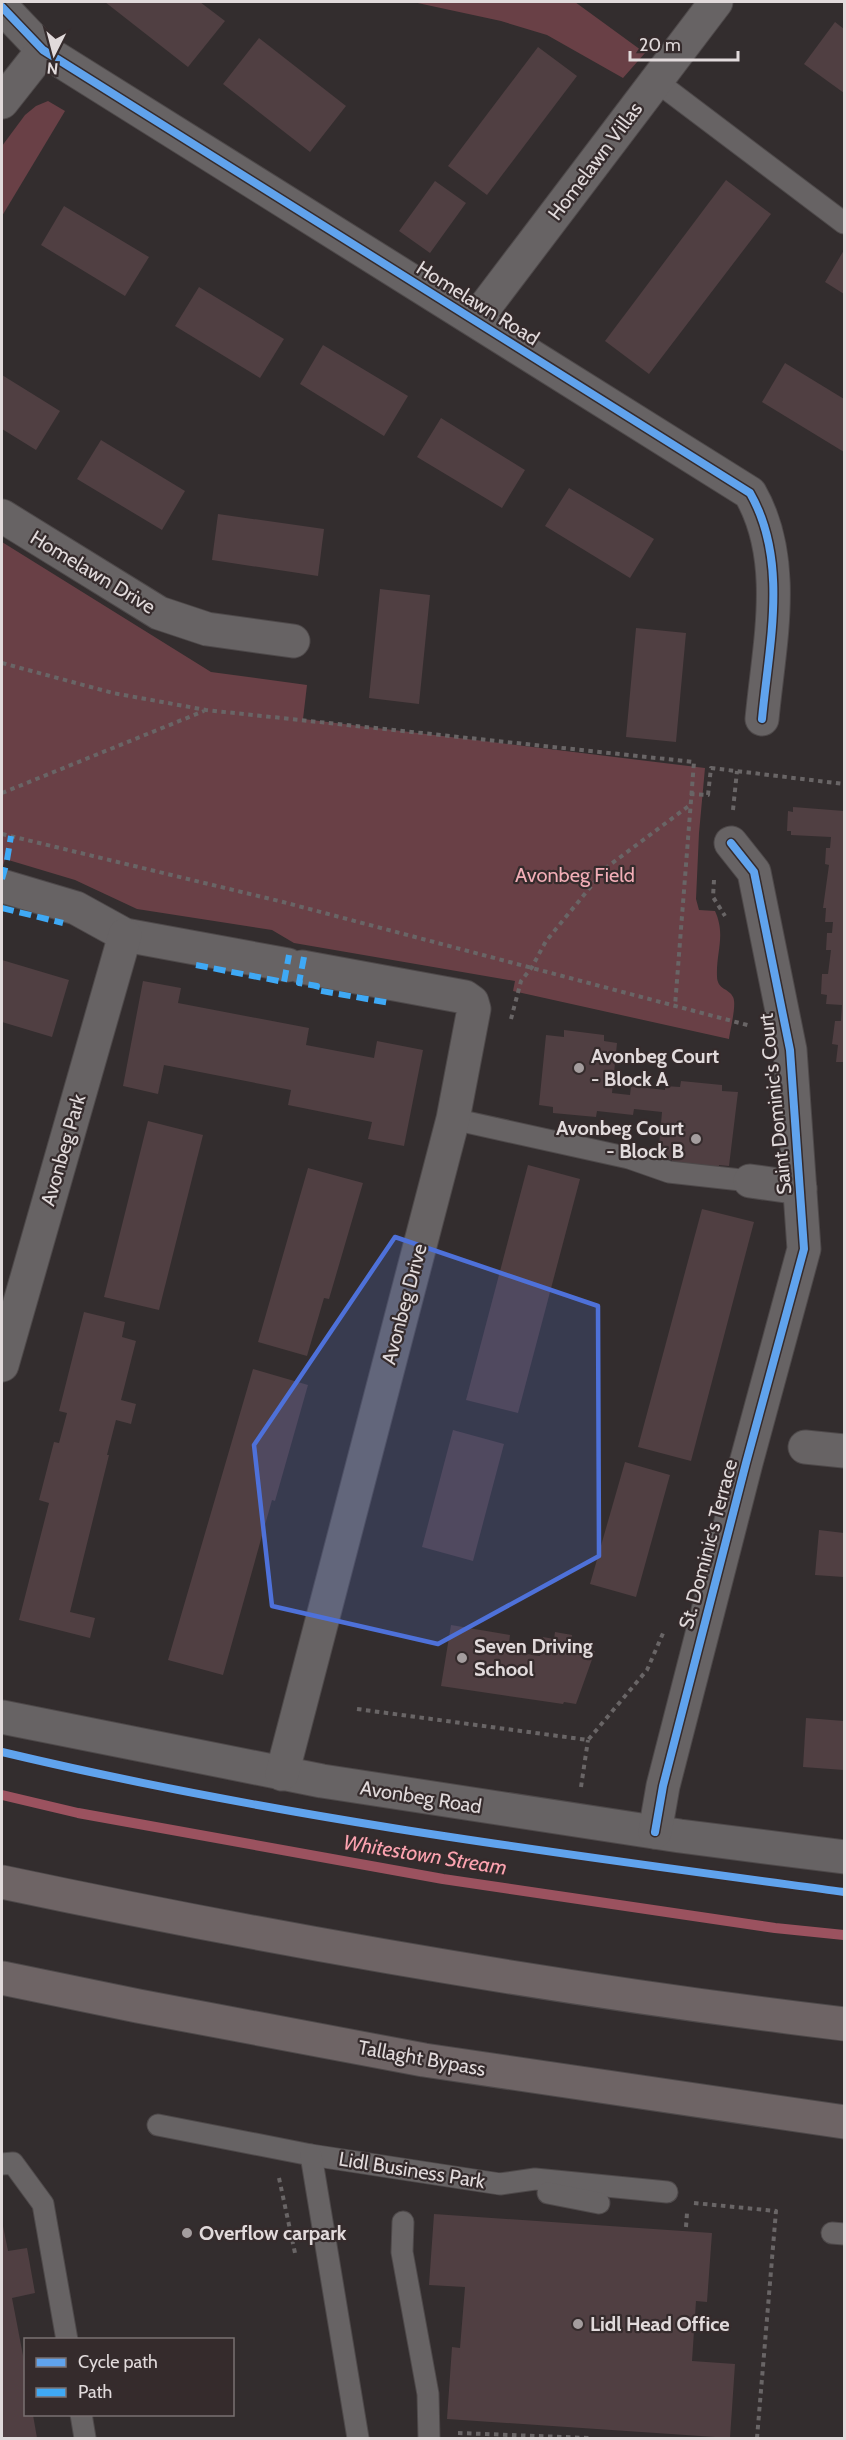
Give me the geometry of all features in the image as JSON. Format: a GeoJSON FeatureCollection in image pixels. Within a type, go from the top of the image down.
{"type":"FeatureCollection","features":[{"type":"Feature","properties":{"kind":"main road"},"geometry":{"type":"LineString","coordinates":[[2,1882],[130,1910],[428,1964],[683,2004],[844,2024]]}},
{"type":"Feature","properties":{"kind":"main road","name":"Tallaght Bypass"},"geometry":{"type":"LineString","coordinates":[[2,1978],[423,2060],[844,2122]]}},
{"type":"Feature","properties":{"kind":"street","name":"Homelawn Villas"},"geometry":{"type":"LineString","coordinates":[[475,320],[716,2]]}},
{"type":"Feature","properties":{"kind":"street","name":"Homelawn Road"},"geometry":{"type":"LineString","coordinates":[[2,7],[43,50],[750,493],[760,511],[770,542],[774,596],[762,719]]}},
{"type":"Feature","properties":{"kind":"street"},"geometry":{"type":"LineString","coordinates":[[2,102],[43,50]]}},
{"type":"Feature","properties":{"kind":"street","name":"Homelawn Drive"},"geometry":{"type":"LineString","coordinates":[[2,516],[159,613],[207,629],[293,641]]}},
{"type":"Feature","properties":{"kind":"street","name":"Saint Dominic's Court"},"geometry":{"type":"LineString","coordinates":[[732,828],[754,872],[786,1024],[804,1249],[801,1265]]}},
{"type":"Feature","properties":{"kind":"street"},"geometry":{"type":"LineString","coordinates":[[2,886],[76,908],[125,935]]}},
{"type":"Feature","properties":{"kind":"street","name":"Avonbeg Drive"},"geometry":{"type":"LineString","coordinates":[[125,935],[465,997],[472,1002],[473,1017],[453,1119],[282,1774]]}},
{"type":"Feature","properties":{"kind":"street","name":"Avonbeg Park"},"geometry":{"type":"LineString","coordinates":[[2,1365],[125,935]]}},
{"type":"Feature","properties":{"kind":"street"},"geometry":{"type":"LineString","coordinates":[[756,1182],[800,1188]]}},
{"type":"Feature","properties":{"kind":"street","name":"St. Dominic's Terrace"},"geometry":{"type":"LineString","coordinates":[[654,1832],[663,1786],[746,1463],[801,1265]]}},
{"type":"Feature","properties":{"kind":"street"},"geometry":{"type":"LineString","coordinates":[[805,1447],[844,1451]]}},
{"type":"Feature","properties":{"kind":"street","name":"Avonbeg Road"},"geometry":{"type":"LineString","coordinates":[[2,1717],[282,1774],[654,1832],[844,1857]]}},
{"type":"Feature","properties":{"kind":"lane"},"geometry":{"type":"LineString","coordinates":[[656,81],[844,223]]}},
{"type":"Feature","properties":{"kind":"lane"},"geometry":{"type":"LineString","coordinates":[[453,1119],[629,1158],[669,1172],[756,1182]]}},
{"type":"Feature","properties":{"kind":"lane","name":"Lidl Business Park"},"geometry":{"type":"LineString","coordinates":[[158,2125],[311,2155],[500,2184],[535,2180],[667,2192]]}},
{"type":"Feature","properties":{"kind":"lane"},"geometry":{"type":"LineString","coordinates":[[311,2155],[358,2439]]}},
{"type":"Feature","properties":{"kind":"lane"},"geometry":{"type":"LineString","coordinates":[[2,2164],[13,2163],[42,2204],[67,2338]]}},
{"type":"Feature","properties":{"kind":"lane"},"geometry":{"type":"LineString","coordinates":[[500,2184],[599,2203]]}},
{"type":"Feature","properties":{"kind":"lane"},"geometry":{"type":"LineString","coordinates":[[402,2222],[402,2252],[428,2394],[429,2439]]}},
{"type":"Feature","properties":{"kind":"lane"},"geometry":{"type":"LineString","coordinates":[[81,2416],[85,2439]]}},
{"type":"Feature","properties":{"kind":"path"},"geometry":{"type":"LineString","coordinates":[[2,663],[112,693],[206,710],[694,762],[675,1006]]}},
{"type":"Feature","properties":{"kind":"path"},"geometry":{"type":"LineString","coordinates":[[2,793],[206,710]]}},
{"type":"Feature","properties":{"kind":"path"},"geometry":{"type":"LineString","coordinates":[[690,794],[708,795],[711,768],[844,784]]}},
{"type":"Feature","properties":{"kind":"path"},"geometry":{"type":"LineString","coordinates":[[732,828],[737,771]]}},
{"type":"Feature","properties":{"kind":"path"},"geometry":{"type":"LineString","coordinates":[[516,998],[521,981],[532,967],[546,941],[607,867],[690,805]]}},
{"type":"Feature","properties":{"kind":"path"},"geometry":{"type":"LineString","coordinates":[[2,834],[284,902],[747,1025]]}},
{"type":"Feature","properties":{"kind":"path"},"geometry":{"type":"LineString","coordinates":[[580,1792],[588,1740],[646,1670],[666,1627]]}},
{"type":"Feature","properties":{"kind":"path"},"geometry":{"type":"LineString","coordinates":[[357,1709],[588,1740]]}},
{"type":"Feature","properties":{"kind":"path"},"geometry":{"type":"LineString","coordinates":[[688,2202],[776,2211],[757,2439]]}},
{"type":"Feature","properties":{"kind":"path"},"geometry":{"type":"LineString","coordinates":[[686,2228],[688,2210]]}},
{"type":"Feature","properties":{"kind":"path"},"geometry":{"type":"LineString","coordinates":[[457,2433],[589,2439]]}},
{"type":"Feature","properties":{"kind":"highlighted area"},"geometry":{"type":"Polygon","coordinates":[[[395,1237],[598,1306],[599,1556],[438,1644],[272,1606],[254,1445],[395,1237]]]}},
{"type":"Feature","properties":{"kind":"green space"},"geometry":{"type":"Polygon","coordinates":[[[413,2],[575,2],[645,53],[623,78],[547,35],[501,21],[413,2]]]}},
{"type":"Feature","properties":{"kind":"green space"},"geometry":{"type":"Polygon","coordinates":[[[48,101],[65,111],[2,216],[2,146],[25,115],[36,106],[48,101]]]}},
{"type":"Feature","properties":{"kind":"green space","name":"Avonbeg Field"},"geometry":{"type":"Polygon","coordinates":[[[2,542],[211,672],[307,685],[303,719],[705,768],[696,899],[699,910],[715,911],[720,928],[718,981],[734,1000],[729,1039],[513,991],[515,981],[294,943],[272,930],[137,909],[75,880],[5,859],[2,870],[2,542]]]}},
{"type":"Feature","properties":{"kind":"building"},"geometry":{"type":"Polygon","coordinates":[[[105,2],[200,2],[225,21],[188,67],[105,2]]]}},
{"type":"Feature","properties":{"kind":"building"},"geometry":{"type":"Polygon","coordinates":[[[835,22],[844,29],[844,93],[804,64],[835,22]]]}},
{"type":"Feature","properties":{"kind":"building"},"geometry":{"type":"Polygon","coordinates":[[[259,38],[346,106],[310,152],[223,84],[259,38]]]}},
{"type":"Feature","properties":{"kind":"building"},"geometry":{"type":"Polygon","coordinates":[[[538,47],[577,76],[487,195],[448,166],[538,47]]]}},
{"type":"Feature","properties":{"kind":"building"},"geometry":{"type":"Polygon","coordinates":[[[726,180],[771,214],[649,374],[605,341],[726,180]]]}},
{"type":"Feature","properties":{"kind":"building"},"geometry":{"type":"Polygon","coordinates":[[[435,181],[466,203],[430,253],[399,231],[435,181]]]}},
{"type":"Feature","properties":{"kind":"building"},"geometry":{"type":"Polygon","coordinates":[[[64,206],[149,257],[125,296],[41,245],[64,206]]]}},
{"type":"Feature","properties":{"kind":"building"},"geometry":{"type":"Polygon","coordinates":[[[844,250],[844,294],[825,282],[844,250]]]}},
{"type":"Feature","properties":{"kind":"building"},"geometry":{"type":"Polygon","coordinates":[[[199,287],[284,339],[260,378],[175,326],[199,287]]]}},
{"type":"Feature","properties":{"kind":"building"},"geometry":{"type":"Polygon","coordinates":[[[323,345],[408,396],[384,436],[300,384],[323,345]]]}},
{"type":"Feature","properties":{"kind":"building"},"geometry":{"type":"Polygon","coordinates":[[[785,363],[844,399],[844,452],[762,402],[785,363]]]}},
{"type":"Feature","properties":{"kind":"building"},"geometry":{"type":"Polygon","coordinates":[[[2,375],[60,411],[36,450],[2,429],[2,375]]]}},
{"type":"Feature","properties":{"kind":"building"},"geometry":{"type":"Polygon","coordinates":[[[441,418],[525,470],[502,508],[417,457],[441,418]]]}},
{"type":"Feature","properties":{"kind":"building"},"geometry":{"type":"Polygon","coordinates":[[[101,440],[185,491],[162,530],[77,479],[101,440]]]}},
{"type":"Feature","properties":{"kind":"building"},"geometry":{"type":"Polygon","coordinates":[[[569,488],[654,539],[630,578],[545,526],[569,488]]]}},
{"type":"Feature","properties":{"kind":"building"},"geometry":{"type":"Polygon","coordinates":[[[218,514],[324,529],[318,576],[212,560],[218,514]]]}},
{"type":"Feature","properties":{"kind":"building"},"geometry":{"type":"Polygon","coordinates":[[[380,589],[430,595],[419,704],[369,698],[380,589]]]}},
{"type":"Feature","properties":{"kind":"building"},"geometry":{"type":"Polygon","coordinates":[[[636,628],[686,633],[676,742],[626,737],[636,628]]]}},
{"type":"Feature","properties":{"kind":"building"},"geometry":{"type":"Polygon","coordinates":[[[793,807],[844,811],[844,1062],[836,1062],[838,1045],[832,1044],[835,1021],[841,1021],[842,1005],[826,1004],[827,995],[821,994],[822,974],[828,974],[831,950],[826,950],[827,933],[832,933],[833,922],[825,922],[826,908],[823,908],[829,865],[825,864],[826,848],[830,848],[831,837],[791,835],[791,831],[787,831],[788,811],[793,812],[793,807]]]}},
{"type":"Feature","properties":{"kind":"building"},"geometry":{"type":"Polygon","coordinates":[[[2,960],[69,980],[52,1037],[2,1022],[2,960]]]}},
{"type":"Feature","properties":{"kind":"building"},"geometry":{"type":"Polygon","coordinates":[[[143,981],[181,988],[178,1003],[309,1028],[306,1045],[374,1058],[377,1041],[423,1050],[404,1146],[368,1139],[372,1122],[288,1105],[291,1090],[164,1065],[158,1094],[123,1086],[143,981]]]}},
{"type":"Feature","properties":{"kind":"building"},"geometry":{"type":"Polygon","coordinates":[[[564,1030],[604,1035],[604,1041],[617,1043],[612,1093],[630,1095],[631,1086],[665,1090],[665,1086],[680,1087],[681,1081],[722,1085],[722,1091],[738,1092],[729,1166],[719,1165],[719,1168],[672,1164],[672,1160],[658,1158],[662,1112],[634,1109],[633,1115],[597,1111],[596,1117],[553,1113],[553,1107],[539,1105],[546,1035],[564,1037],[564,1030]]]}},
{"type":"Feature","properties":{"kind":"building"},"geometry":{"type":"Polygon","coordinates":[[[148,1121],[203,1135],[159,1310],[104,1297],[148,1121]]]}},
{"type":"Feature","properties":{"kind":"building"},"geometry":{"type":"Polygon","coordinates":[[[528,1165],[580,1179],[518,1413],[466,1400],[528,1165]]]}},
{"type":"Feature","properties":{"kind":"building"},"geometry":{"type":"Polygon","coordinates":[[[308,1168],[363,1183],[329,1299],[324,1298],[307,1356],[258,1342],[308,1168]]]}},
{"type":"Feature","properties":{"kind":"building"},"geometry":{"type":"Polygon","coordinates":[[[702,1209],[754,1222],[691,1461],[638,1447],[702,1209]]]}},
{"type":"Feature","properties":{"kind":"building"},"geometry":{"type":"Polygon","coordinates":[[[84,1312],[125,1322],[122,1337],[136,1341],[121,1400],[136,1404],[131,1424],[116,1420],[70,1612],[95,1618],[90,1638],[19,1620],[49,1503],[39,1500],[54,1442],[59,1443],[67,1413],[59,1411],[84,1312]]]}},
{"type":"Feature","properties":{"kind":"building"},"geometry":{"type":"Polygon","coordinates":[[[253,1369],[308,1385],[275,1501],[272,1500],[223,1675],[168,1660],[253,1369]]]}},
{"type":"Feature","properties":{"kind":"building"},"geometry":{"type":"Polygon","coordinates":[[[453,1430],[504,1444],[473,1561],[422,1547],[453,1430]]]}},
{"type":"Feature","properties":{"kind":"building"},"geometry":{"type":"Polygon","coordinates":[[[625,1462],[670,1475],[636,1597],[590,1584],[625,1462]]]}},
{"type":"Feature","properties":{"kind":"building"},"geometry":{"type":"Polygon","coordinates":[[[819,1530],[844,1533],[844,1577],[815,1575],[819,1530]]]}},
{"type":"Feature","properties":{"kind":"building"},"geometry":{"type":"Polygon","coordinates":[[[451,1625],[510,1635],[508,1651],[540,1656],[543,1637],[554,1639],[555,1632],[572,1635],[570,1648],[595,1651],[576,1704],[441,1686],[451,1625]]]}},
{"type":"Feature","properties":{"kind":"building"},"geometry":{"type":"Polygon","coordinates":[[[806,1718],[844,1721],[844,1770],[803,1767],[806,1718]]]}},
{"type":"Feature","properties":{"kind":"building","name":"Lidl Head Office"},"geometry":{"type":"Polygon","coordinates":[[[434,2214],[712,2233],[707,2302],[696,2301],[692,2361],[735,2364],[730,2438],[447,2419],[452,2347],[460,2348],[465,2287],[429,2285],[434,2214]]]}},
{"type":"Feature","properties":{"kind":"building"},"geometry":{"type":"Polygon","coordinates":[[[2,2221],[8,2251],[27,2248],[35,2293],[12,2298],[24,2361],[24,2416],[33,2416],[37,2438],[2,2438],[2,2221]]]}},
{"type":"Feature","properties":{"kind":"waterway","name":"Whitestown Stream"},"geometry":{"type":"LineString","coordinates":[[2,1795],[78,1813],[443,1879],[775,1928],[844,1935]]}},
{"type":"Feature","properties":{"kind":"marked path"},"geometry":{"type":"LineString","coordinates":[[7,860],[11,836]]}},
{"type":"Feature","properties":{"kind":"marked path"},"geometry":{"type":"LineString","coordinates":[[2,879],[6,865]]}},
{"type":"Feature","properties":{"kind":"marked path"},"geometry":{"type":"LineString","coordinates":[[2,908],[63,923]]}},
{"type":"Feature","properties":{"kind":"marked path"},"geometry":{"type":"LineString","coordinates":[[196,965],[284,982],[289,955]]}},
{"type":"Feature","properties":{"kind":"marked path"},"geometry":{"type":"LineString","coordinates":[[304,957],[299,983],[317,986],[316,990],[390,1003]]}},
{"type":"Feature","properties":{"kind":"cycle path"},"geometry":{"type":"LineString","coordinates":[[2,7],[43,50],[750,493],[762,519],[773,575],[772,632],[762,719]]}},
{"type":"Feature","properties":{"kind":"cycle path"},"geometry":{"type":"LineString","coordinates":[[655,1832],[663,1786],[804,1249],[790,1050],[754,872],[731,843]]}},
{"type":"Feature","properties":{"kind":"cycle path"},"geometry":{"type":"LineString","coordinates":[[2,1752],[106,1775],[316,1815],[527,1848],[844,1892]]}},
{"type":"Feature","properties":{"kind":"place","name":"Avonbeg Court - Block A"},"geometry":{"type":"Point","coordinates":[579,1068]}},
{"type":"Feature","properties":{"kind":"place","name":"Avonbeg Court - Block B"},"geometry":{"type":"Point","coordinates":[696,1139]}},
{"type":"Feature","properties":{"kind":"place","name":"Seven Driving School"},"geometry":{"type":"Point","coordinates":[462,1658]}},
{"type":"Feature","properties":{"kind":"place","name":"Overflow carpark"},"geometry":{"type":"Point","coordinates":[187,2233]}},
{"type":"Feature","properties":{"kind":"place","name":"Lidl Head Office"},"geometry":{"type":"Point","coordinates":[578,2324]}}]}
